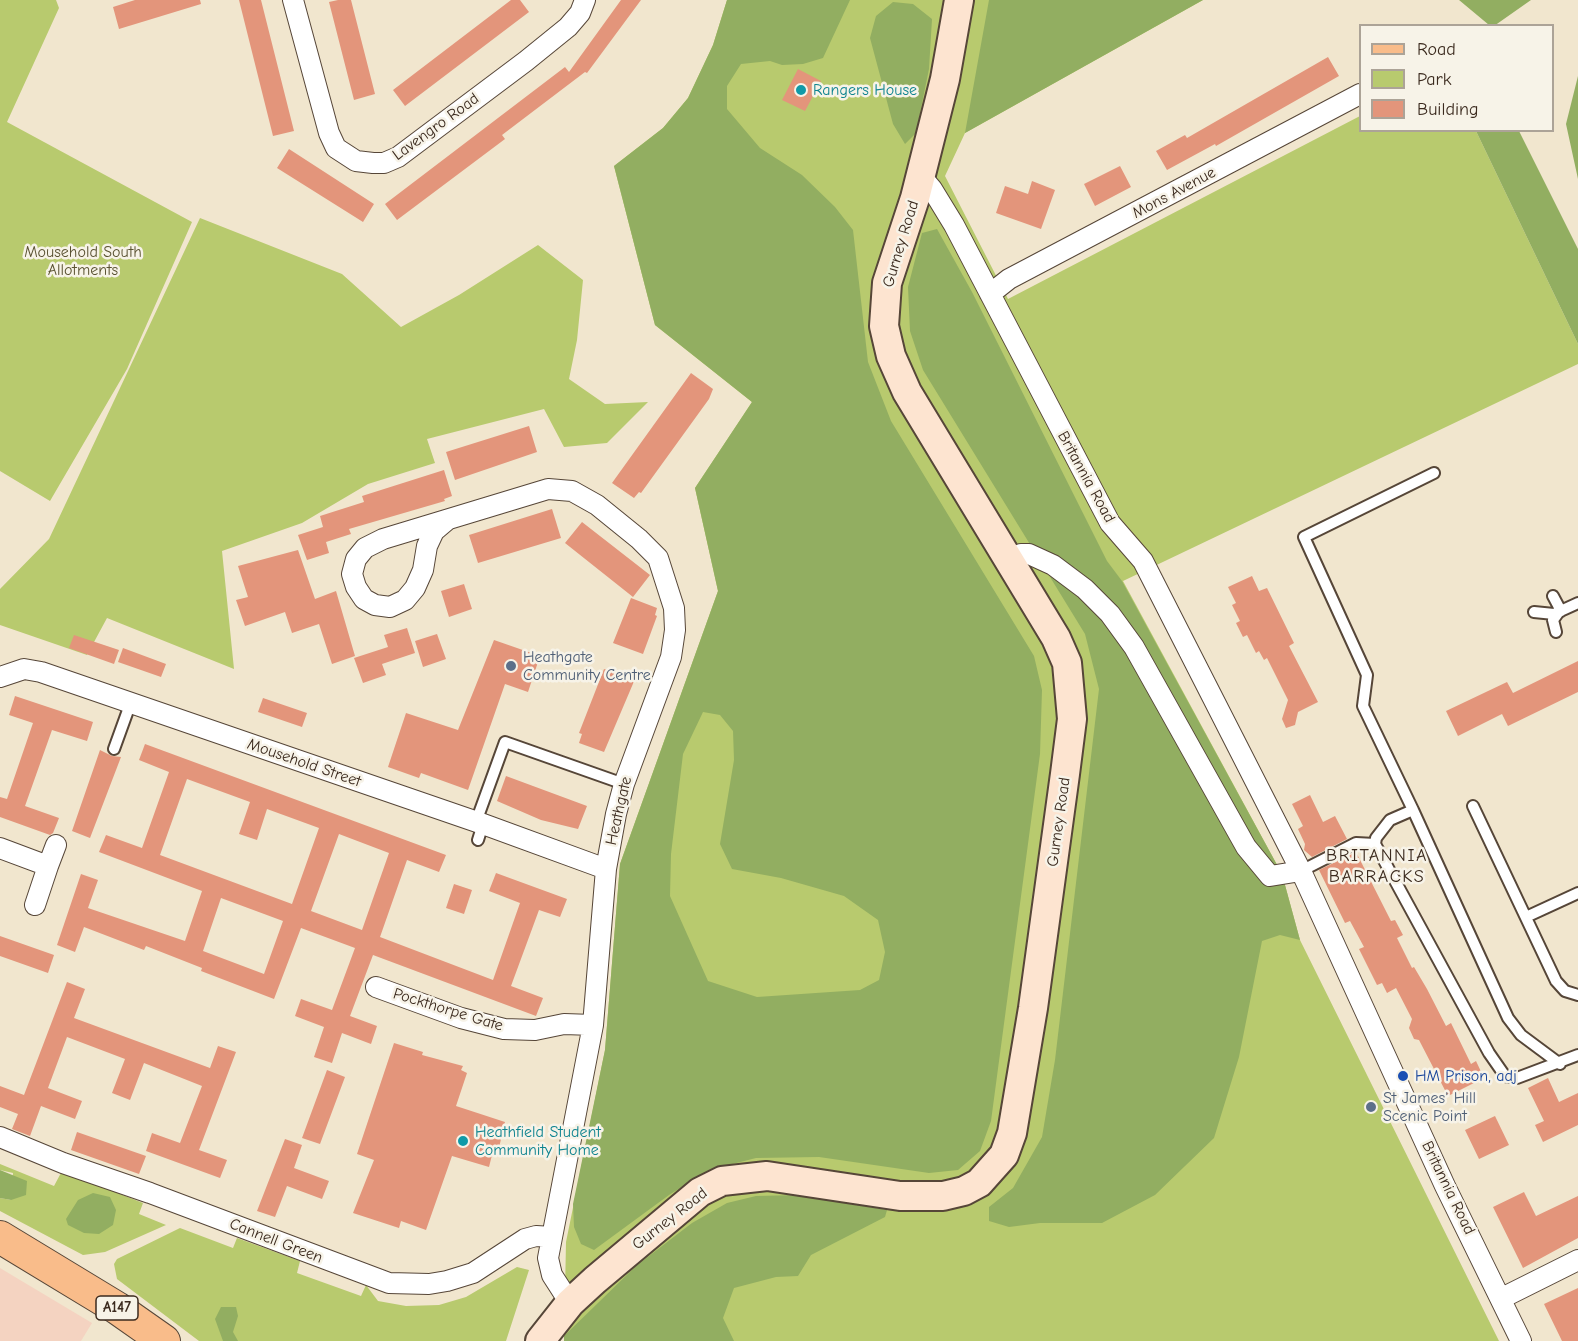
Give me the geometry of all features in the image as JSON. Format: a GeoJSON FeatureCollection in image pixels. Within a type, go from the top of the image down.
{"type":"FeatureCollection","features":[{"type":"Feature","properties":{"kind":"main road","name":"A147"},"geometry":{"type":"LineString","coordinates":[[0,1237],[117,1308],[164,1341]]}},
{"type":"Feature","properties":{"kind":"street","name":"Lavengro Road"},"geometry":{"type":"LineString","coordinates":[[293,0],[329,133],[336,148],[356,161],[373,164],[398,158],[526,61],[568,27],[580,13],[585,0]]}},
{"type":"Feature","properties":{"kind":"street","name":"Gurney Road"},"geometry":{"type":"LineString","coordinates":[[540,1341],[570,1303],[666,1218],[700,1192],[722,1181],[767,1176],[900,1196],[943,1196],[964,1191],[979,1183],[1004,1155],[1019,1103],[1065,774],[1072,695],[1067,663],[1056,638],[1007,561],[907,392],[891,356],[884,326],[887,283],[919,181],[945,79],[959,0]]}},
{"type":"Feature","properties":{"kind":"street","name":"Mons Avenue"},"geometry":{"type":"LineString","coordinates":[[990,294],[1009,279],[1359,95]]}},
{"type":"Feature","properties":{"kind":"street","name":"Britannia Road"},"geometry":{"type":"LineString","coordinates":[[919,181],[926,182],[932,189],[954,225],[1110,523],[1143,561],[1301,871],[1445,1186],[1502,1298],[1521,1341]]}},
{"type":"Feature","properties":{"kind":"street","name":"Heathgate"},"geometry":{"type":"LineString","coordinates":[[447,520],[434,531],[427,546],[423,570],[415,588],[405,600],[390,607],[375,605],[364,599],[356,587],[352,574],[356,559],[364,548],[384,539],[548,489],[572,491],[597,505],[658,558],[674,608],[675,630],[671,657],[624,784],[606,869],[593,1025],[548,1258],[549,1267],[570,1303]]}},
{"type":"Feature","properties":{"kind":"street"},"geometry":{"type":"LineString","coordinates":[[1007,561],[1021,554],[1029,554],[1053,565],[1085,589],[1110,614],[1134,647],[1246,847],[1270,876],[1301,871]]}},
{"type":"Feature","properties":{"kind":"street","name":"Mousehold Street"},"geometry":{"type":"LineString","coordinates":[[1,675],[24,669],[41,672],[131,702],[479,828],[606,869]]}},
{"type":"Feature","properties":{"kind":"street"},"geometry":{"type":"LineString","coordinates":[[35,905],[56,845]]}},
{"type":"Feature","properties":{"kind":"street"},"geometry":{"type":"LineString","coordinates":[[0,848],[48,866]]}},
{"type":"Feature","properties":{"kind":"street","name":"Pockthorpe Gate"},"geometry":{"type":"LineString","coordinates":[[376,987],[461,1018],[504,1029],[535,1030],[564,1024],[593,1025]]}},
{"type":"Feature","properties":{"kind":"street","name":"Cannell Green"},"geometry":{"type":"LineString","coordinates":[[0,1137],[63,1163],[150,1193],[388,1283],[429,1284],[447,1281],[473,1273],[525,1239],[536,1236],[552,1237]]}},
{"type":"Feature","properties":{"kind":"street"},"geometry":{"type":"LineString","coordinates":[[1502,1298],[1578,1260]]}},
{"type":"Feature","properties":{"kind":"lane"},"geometry":{"type":"LineString","coordinates":[[1434,473],[1304,537],[1367,675],[1363,706],[1508,1018],[1521,1035],[1560,1064]]}},
{"type":"Feature","properties":{"kind":"lane"},"geometry":{"type":"LineString","coordinates":[[1553,596],[1560,612]]}},
{"type":"Feature","properties":{"kind":"lane"},"geometry":{"type":"LineString","coordinates":[[1556,632],[1552,620],[1560,612],[1578,603]]}},
{"type":"Feature","properties":{"kind":"lane"},"geometry":{"type":"LineString","coordinates":[[1534,612],[1560,612]]}},
{"type":"Feature","properties":{"kind":"lane"},"geometry":{"type":"LineString","coordinates":[[114,749],[131,702]]}},
{"type":"Feature","properties":{"kind":"lane"},"geometry":{"type":"LineString","coordinates":[[479,828],[506,742],[624,784]]}},
{"type":"Feature","properties":{"kind":"lane"},"geometry":{"type":"LineString","coordinates":[[1473,806],[1556,981],[1565,991],[1578,995]]}},
{"type":"Feature","properties":{"kind":"lane"},"geometry":{"type":"LineString","coordinates":[[1413,810],[1390,820],[1376,838],[1375,844],[1489,1053],[1506,1076],[1516,1078],[1560,1064],[1578,1055]]}},
{"type":"Feature","properties":{"kind":"lane"},"geometry":{"type":"LineString","coordinates":[[1301,871],[1356,843],[1375,844]]}},
{"type":"Feature","properties":{"kind":"lane"},"geometry":{"type":"LineString","coordinates":[[1526,917],[1578,893]]}},
{"type":"Feature","properties":{"kind":"shaded area"},"geometry":{"type":"Polygon","coordinates":[[[0,1268],[92,1323],[81,1341],[0,1341],[0,1268]]]}},
{"type":"Feature","properties":{"kind":"green space","name":"Mousehold South Allotments"},"geometry":{"type":"Polygon","coordinates":[[[0,0],[56,0],[59,8],[7,122],[192,222],[127,369],[50,501],[0,471],[0,0]]]}},
{"type":"Feature","properties":{"kind":"green space"},"geometry":{"type":"Polygon","coordinates":[[[727,0],[1203,0],[965,133],[945,176],[1008,299],[1359,117],[1359,132],[1476,132],[1578,344],[1578,364],[1123,581],[1282,874],[1300,940],[1499,1341],[564,1341],[566,1242],[605,1050],[620,864],[718,591],[695,488],[752,402],[655,325],[614,166],[663,128],[688,98],[713,45],[727,0]]]}},
{"type":"Feature","properties":{"kind":"green space"},"geometry":{"type":"Polygon","coordinates":[[[727,0],[850,0],[823,58],[803,64],[782,65],[770,61],[741,64],[727,86],[727,109],[760,148],[802,175],[835,207],[853,230],[868,362],[891,421],[1034,656],[1042,690],[1040,754],[991,1121],[980,1151],[958,1170],[929,1173],[819,1157],[756,1158],[709,1170],[669,1195],[594,1250],[581,1244],[574,1227],[573,1204],[605,1050],[620,864],[718,591],[695,488],[752,402],[655,325],[614,166],[663,128],[688,98],[713,45],[727,0]],[[703,712],[683,754],[671,854],[670,896],[708,981],[757,997],[860,990],[879,980],[885,952],[878,920],[844,896],[781,878],[732,869],[720,844],[734,760],[733,731],[720,715],[703,712]]]}},
{"type":"Feature","properties":{"kind":"green space"},"geometry":{"type":"Polygon","coordinates":[[[989,0],[1203,0],[965,133],[989,0]]]}},
{"type":"Feature","properties":{"kind":"green space"},"geometry":{"type":"Polygon","coordinates":[[[1459,0],[1531,0],[1497,24],[1488,24],[1459,0]]]}},
{"type":"Feature","properties":{"kind":"green space"},"geometry":{"type":"Polygon","coordinates":[[[893,2],[913,4],[932,19],[929,69],[916,133],[905,144],[893,124],[870,38],[876,16],[893,2]]]}},
{"type":"Feature","properties":{"kind":"green space"},"geometry":{"type":"Polygon","coordinates":[[[1578,76],[1578,179],[1566,124],[1578,76]]]}},
{"type":"Feature","properties":{"kind":"green space"},"geometry":{"type":"Polygon","coordinates":[[[1476,132],[1520,132],[1578,249],[1578,344],[1476,132]]]}},
{"type":"Feature","properties":{"kind":"green space"},"geometry":{"type":"Polygon","coordinates":[[[200,218],[342,274],[401,327],[459,295],[538,245],[583,280],[577,340],[569,379],[605,404],[648,402],[607,443],[564,447],[544,409],[427,439],[435,463],[368,484],[302,523],[222,551],[234,669],[107,618],[87,655],[0,625],[0,589],[49,539],[200,218]]]}},
{"type":"Feature","properties":{"kind":"green space"},"geometry":{"type":"Polygon","coordinates":[[[937,229],[972,292],[1107,561],[1122,581],[1282,874],[1300,940],[1280,935],[1262,941],[1239,1057],[1214,1138],[1155,1195],[1102,1223],[1040,1223],[1009,1227],[989,1221],[989,1207],[1013,1188],[1042,1137],[1055,1060],[1099,689],[1085,634],[923,370],[910,331],[908,287],[922,233],[937,229]]]}},
{"type":"Feature","properties":{"kind":"green space"},"geometry":{"type":"Polygon","coordinates":[[[0,1164],[54,1186],[62,1171],[143,1203],[139,1214],[166,1225],[105,1252],[83,1255],[0,1211],[0,1198],[11,1200],[13,1173],[0,1170],[0,1164]]]}},
{"type":"Feature","properties":{"kind":"green space"},"geometry":{"type":"Polygon","coordinates":[[[0,1170],[27,1181],[26,1195],[11,1200],[0,1198],[0,1170]]]}},
{"type":"Feature","properties":{"kind":"green space"},"geometry":{"type":"Polygon","coordinates":[[[93,1193],[110,1197],[116,1210],[113,1225],[99,1234],[84,1233],[68,1225],[66,1219],[78,1200],[93,1193]]]}},
{"type":"Feature","properties":{"kind":"green space"},"geometry":{"type":"Polygon","coordinates":[[[799,1195],[887,1210],[885,1217],[811,1255],[798,1276],[776,1277],[734,1288],[723,1318],[734,1341],[564,1341],[564,1336],[636,1266],[692,1223],[727,1203],[756,1196],[799,1195]]]}},
{"type":"Feature","properties":{"kind":"green space"},"geometry":{"type":"Polygon","coordinates":[[[180,1228],[233,1248],[237,1238],[300,1261],[297,1273],[361,1296],[366,1285],[378,1301],[406,1306],[439,1305],[466,1297],[517,1267],[529,1270],[506,1341],[199,1341],[117,1279],[114,1264],[117,1259],[180,1228]]]}},
{"type":"Feature","properties":{"kind":"green space"},"geometry":{"type":"Polygon","coordinates":[[[221,1307],[236,1307],[238,1316],[233,1332],[238,1341],[223,1341],[215,1319],[221,1307]]]}},
{"type":"Feature","properties":{"kind":"building"},"geometry":{"type":"Polygon","coordinates":[[[135,0],[200,0],[201,4],[119,29],[113,7],[135,0]]]}},
{"type":"Feature","properties":{"kind":"building"},"geometry":{"type":"Polygon","coordinates":[[[239,0],[261,0],[294,131],[273,136],[239,0]]]}},
{"type":"Feature","properties":{"kind":"building"},"geometry":{"type":"Polygon","coordinates":[[[351,0],[375,94],[354,100],[329,2],[351,0]]]}},
{"type":"Feature","properties":{"kind":"building"},"geometry":{"type":"Polygon","coordinates":[[[511,0],[520,0],[529,12],[405,106],[393,90],[511,0]]]}},
{"type":"Feature","properties":{"kind":"building"},"geometry":{"type":"Polygon","coordinates":[[[621,0],[641,0],[587,73],[585,72],[502,135],[505,139],[397,220],[385,204],[565,67],[569,72],[621,0]]]}},
{"type":"Feature","properties":{"kind":"building"},"geometry":{"type":"Polygon","coordinates":[[[1328,57],[1339,76],[1216,146],[1215,144],[1167,170],[1156,151],[1185,135],[1187,138],[1328,57]]]}},
{"type":"Feature","properties":{"kind":"building","name":"Rangers House"},"geometry":{"type":"Polygon","coordinates":[[[798,69],[821,81],[805,111],[782,100],[798,69]]]}},
{"type":"Feature","properties":{"kind":"building"},"geometry":{"type":"Polygon","coordinates":[[[289,149],[374,204],[363,222],[277,168],[289,149]]]}},
{"type":"Feature","properties":{"kind":"building"},"geometry":{"type":"Polygon","coordinates":[[[1120,166],[1131,187],[1095,206],[1084,184],[1120,166]]]}},
{"type":"Feature","properties":{"kind":"building"},"geometry":{"type":"Polygon","coordinates":[[[1032,181],[1055,190],[1041,229],[996,213],[1005,186],[1028,194],[1032,181]]]}},
{"type":"Feature","properties":{"kind":"building"},"geometry":{"type":"Polygon","coordinates":[[[691,373],[713,389],[709,399],[641,493],[639,492],[634,498],[612,483],[691,373]]]}},
{"type":"Feature","properties":{"kind":"building"},"geometry":{"type":"Polygon","coordinates":[[[529,426],[537,452],[455,480],[446,452],[529,426]]]}},
{"type":"Feature","properties":{"kind":"building"},"geometry":{"type":"Polygon","coordinates":[[[444,470],[452,496],[444,499],[445,501],[349,529],[351,534],[326,542],[329,553],[307,560],[298,535],[323,527],[320,516],[364,502],[362,496],[444,470]]]}},
{"type":"Feature","properties":{"kind":"building"},"geometry":{"type":"Polygon","coordinates":[[[552,509],[561,538],[478,563],[469,535],[552,509]]]}},
{"type":"Feature","properties":{"kind":"building"},"geometry":{"type":"Polygon","coordinates":[[[582,522],[650,575],[633,597],[565,543],[582,522]]]}},
{"type":"Feature","properties":{"kind":"building"},"geometry":{"type":"Polygon","coordinates":[[[298,550],[315,599],[336,591],[355,656],[332,664],[319,624],[292,633],[285,612],[245,626],[236,600],[248,597],[238,566],[298,550]]]}},
{"type":"Feature","properties":{"kind":"building"},"geometry":{"type":"Polygon","coordinates":[[[1252,576],[1259,591],[1267,588],[1294,643],[1289,646],[1318,702],[1298,712],[1295,725],[1286,728],[1282,719],[1288,700],[1267,658],[1264,660],[1259,651],[1256,653],[1247,635],[1243,637],[1236,623],[1240,621],[1232,605],[1236,603],[1228,587],[1252,576]]]}},
{"type":"Feature","properties":{"kind":"building"},"geometry":{"type":"Polygon","coordinates":[[[464,584],[472,609],[449,617],[441,591],[464,584]]]}},
{"type":"Feature","properties":{"kind":"building"},"geometry":{"type":"Polygon","coordinates":[[[631,598],[657,608],[655,615],[657,616],[643,654],[613,643],[631,598]]]}},
{"type":"Feature","properties":{"kind":"building"},"geometry":{"type":"Polygon","coordinates":[[[407,628],[415,653],[382,664],[386,675],[363,683],[354,658],[388,647],[384,635],[407,628]]]}},
{"type":"Feature","properties":{"kind":"building"},"geometry":{"type":"Polygon","coordinates":[[[437,634],[446,659],[423,667],[415,641],[437,634]]]}},
{"type":"Feature","properties":{"kind":"building"},"geometry":{"type":"Polygon","coordinates":[[[74,635],[119,650],[114,664],[69,648],[74,635]]]}},
{"type":"Feature","properties":{"kind":"building"},"geometry":{"type":"Polygon","coordinates":[[[494,640],[540,656],[528,692],[505,684],[468,790],[421,773],[419,778],[388,767],[406,713],[458,730],[494,640]]]}},
{"type":"Feature","properties":{"kind":"building"},"geometry":{"type":"Polygon","coordinates":[[[123,648],[166,664],[161,677],[118,662],[123,648]]]}},
{"type":"Feature","properties":{"kind":"building"},"geometry":{"type":"Polygon","coordinates":[[[1578,661],[1578,692],[1508,726],[1502,714],[1458,736],[1446,711],[1507,682],[1513,693],[1578,661]]]}},
{"type":"Feature","properties":{"kind":"building"},"geometry":{"type":"Polygon","coordinates":[[[604,669],[635,679],[604,752],[579,743],[582,734],[579,733],[604,669]]]}},
{"type":"Feature","properties":{"kind":"building"},"geometry":{"type":"Polygon","coordinates":[[[15,696],[93,722],[87,741],[52,730],[25,806],[59,818],[50,835],[0,817],[0,797],[7,799],[33,723],[9,715],[15,696]]]}},
{"type":"Feature","properties":{"kind":"building"},"geometry":{"type":"Polygon","coordinates":[[[263,698],[307,713],[302,727],[258,712],[263,698]]]}},
{"type":"Feature","properties":{"kind":"building"},"geometry":{"type":"Polygon","coordinates":[[[145,744],[446,855],[439,872],[407,860],[380,937],[493,980],[520,903],[489,891],[496,873],[567,899],[560,917],[539,910],[511,986],[543,998],[536,1016],[373,955],[350,1016],[377,1026],[371,1044],[342,1033],[332,1063],[314,1057],[324,1027],[295,1016],[301,999],[332,1010],[355,948],[301,928],[274,999],[201,971],[202,968],[146,946],[144,950],[84,927],[75,952],[57,945],[81,874],[98,880],[88,908],[185,941],[202,891],[99,852],[106,835],[142,848],[169,772],[139,760],[145,744]],[[187,779],[160,855],[292,904],[319,828],[267,809],[257,840],[239,834],[250,802],[187,779]],[[339,834],[311,911],[362,930],[389,853],[339,834]],[[221,898],[203,951],[264,974],[283,921],[221,898]]]}},
{"type":"Feature","properties":{"kind":"building"},"geometry":{"type":"Polygon","coordinates":[[[100,750],[112,756],[121,757],[90,838],[72,831],[100,750]]]}},
{"type":"Feature","properties":{"kind":"building"},"geometry":{"type":"Polygon","coordinates":[[[506,776],[587,806],[578,829],[541,820],[497,801],[506,776]]]}},
{"type":"Feature","properties":{"kind":"building"},"geometry":{"type":"Polygon","coordinates":[[[1310,795],[1323,822],[1335,816],[1347,839],[1312,857],[1304,850],[1305,844],[1298,829],[1303,826],[1292,804],[1310,795]]]}},
{"type":"Feature","properties":{"kind":"building"},"geometry":{"type":"Polygon","coordinates":[[[1356,852],[1391,921],[1395,920],[1403,935],[1397,938],[1412,968],[1414,967],[1427,989],[1446,1026],[1451,1023],[1471,1064],[1476,1061],[1484,1078],[1448,1096],[1419,1040],[1414,1039],[1409,1028],[1412,1019],[1396,988],[1387,993],[1382,983],[1377,985],[1359,949],[1364,947],[1350,921],[1345,923],[1319,870],[1356,852]]]}},
{"type":"Feature","properties":{"kind":"building"},"geometry":{"type":"Polygon","coordinates":[[[454,884],[472,890],[464,914],[446,908],[454,884]]]}},
{"type":"Feature","properties":{"kind":"building"},"geometry":{"type":"Polygon","coordinates":[[[0,936],[54,955],[48,973],[0,956],[0,936]]]}},
{"type":"Feature","properties":{"kind":"building"},"geometry":{"type":"Polygon","coordinates":[[[67,982],[85,989],[74,1018],[210,1068],[218,1046],[236,1052],[199,1150],[227,1160],[220,1178],[146,1151],[152,1133],[180,1143],[202,1086],[144,1063],[130,1100],[112,1093],[125,1059],[67,1037],[48,1088],[82,1101],[75,1119],[41,1106],[30,1136],[12,1129],[18,1114],[0,1107],[0,1086],[24,1095],[67,982]]]}},
{"type":"Feature","properties":{"kind":"building","name":"Heathfield Student Community Home"},"geometry":{"type":"Polygon","coordinates":[[[394,1043],[423,1052],[422,1055],[463,1066],[461,1070],[467,1073],[456,1106],[505,1122],[498,1152],[493,1151],[489,1167],[452,1156],[426,1230],[401,1221],[399,1228],[353,1213],[374,1160],[357,1154],[394,1043]]]}},
{"type":"Feature","properties":{"kind":"building"},"geometry":{"type":"Polygon","coordinates":[[[327,1070],[345,1077],[320,1144],[302,1138],[327,1070]]]}},
{"type":"Feature","properties":{"kind":"building"},"geometry":{"type":"Polygon","coordinates":[[[1548,1078],[1559,1102],[1578,1093],[1578,1125],[1543,1142],[1535,1125],[1544,1121],[1528,1088],[1548,1078]]]}},
{"type":"Feature","properties":{"kind":"building"},"geometry":{"type":"Polygon","coordinates":[[[1495,1116],[1509,1145],[1479,1159],[1465,1130],[1495,1116]]]}},
{"type":"Feature","properties":{"kind":"building"},"geometry":{"type":"Polygon","coordinates":[[[77,1132],[146,1156],[139,1174],[71,1150],[77,1132]]]}},
{"type":"Feature","properties":{"kind":"building"},"geometry":{"type":"Polygon","coordinates":[[[285,1139],[302,1145],[294,1168],[329,1181],[322,1199],[287,1186],[275,1217],[257,1211],[285,1139]]]}},
{"type":"Feature","properties":{"kind":"building"},"geometry":{"type":"Polygon","coordinates":[[[1524,1192],[1536,1216],[1578,1196],[1578,1238],[1523,1268],[1493,1207],[1524,1192]]]}},
{"type":"Feature","properties":{"kind":"building"},"geometry":{"type":"Polygon","coordinates":[[[1578,1288],[1578,1341],[1562,1341],[1544,1304],[1578,1288]]]}},
{"type":"Feature","properties":{"kind":"place","name":"Rangers House"},"geometry":{"type":"Point","coordinates":[801,90]}},
{"type":"Feature","properties":{"kind":"place","name":"Heathgate Community Centre"},"geometry":{"type":"Point","coordinates":[511,666]}},
{"type":"Feature","properties":{"kind":"place","name":"HM Prison, adj"},"geometry":{"type":"Point","coordinates":[1403,1076]}},
{"type":"Feature","properties":{"kind":"place","name":"St James' Hill Scenic Point"},"geometry":{"type":"Point","coordinates":[1371,1107]}},
{"type":"Feature","properties":{"kind":"place","name":"Heathfield Student Community Home"},"geometry":{"type":"Point","coordinates":[463,1141]}},
{"type":"Feature","properties":{"kind":"district","name":"BRITANNIA BARRACKS"},"geometry":{"type":"Point","coordinates":[1377,866]}}]}
